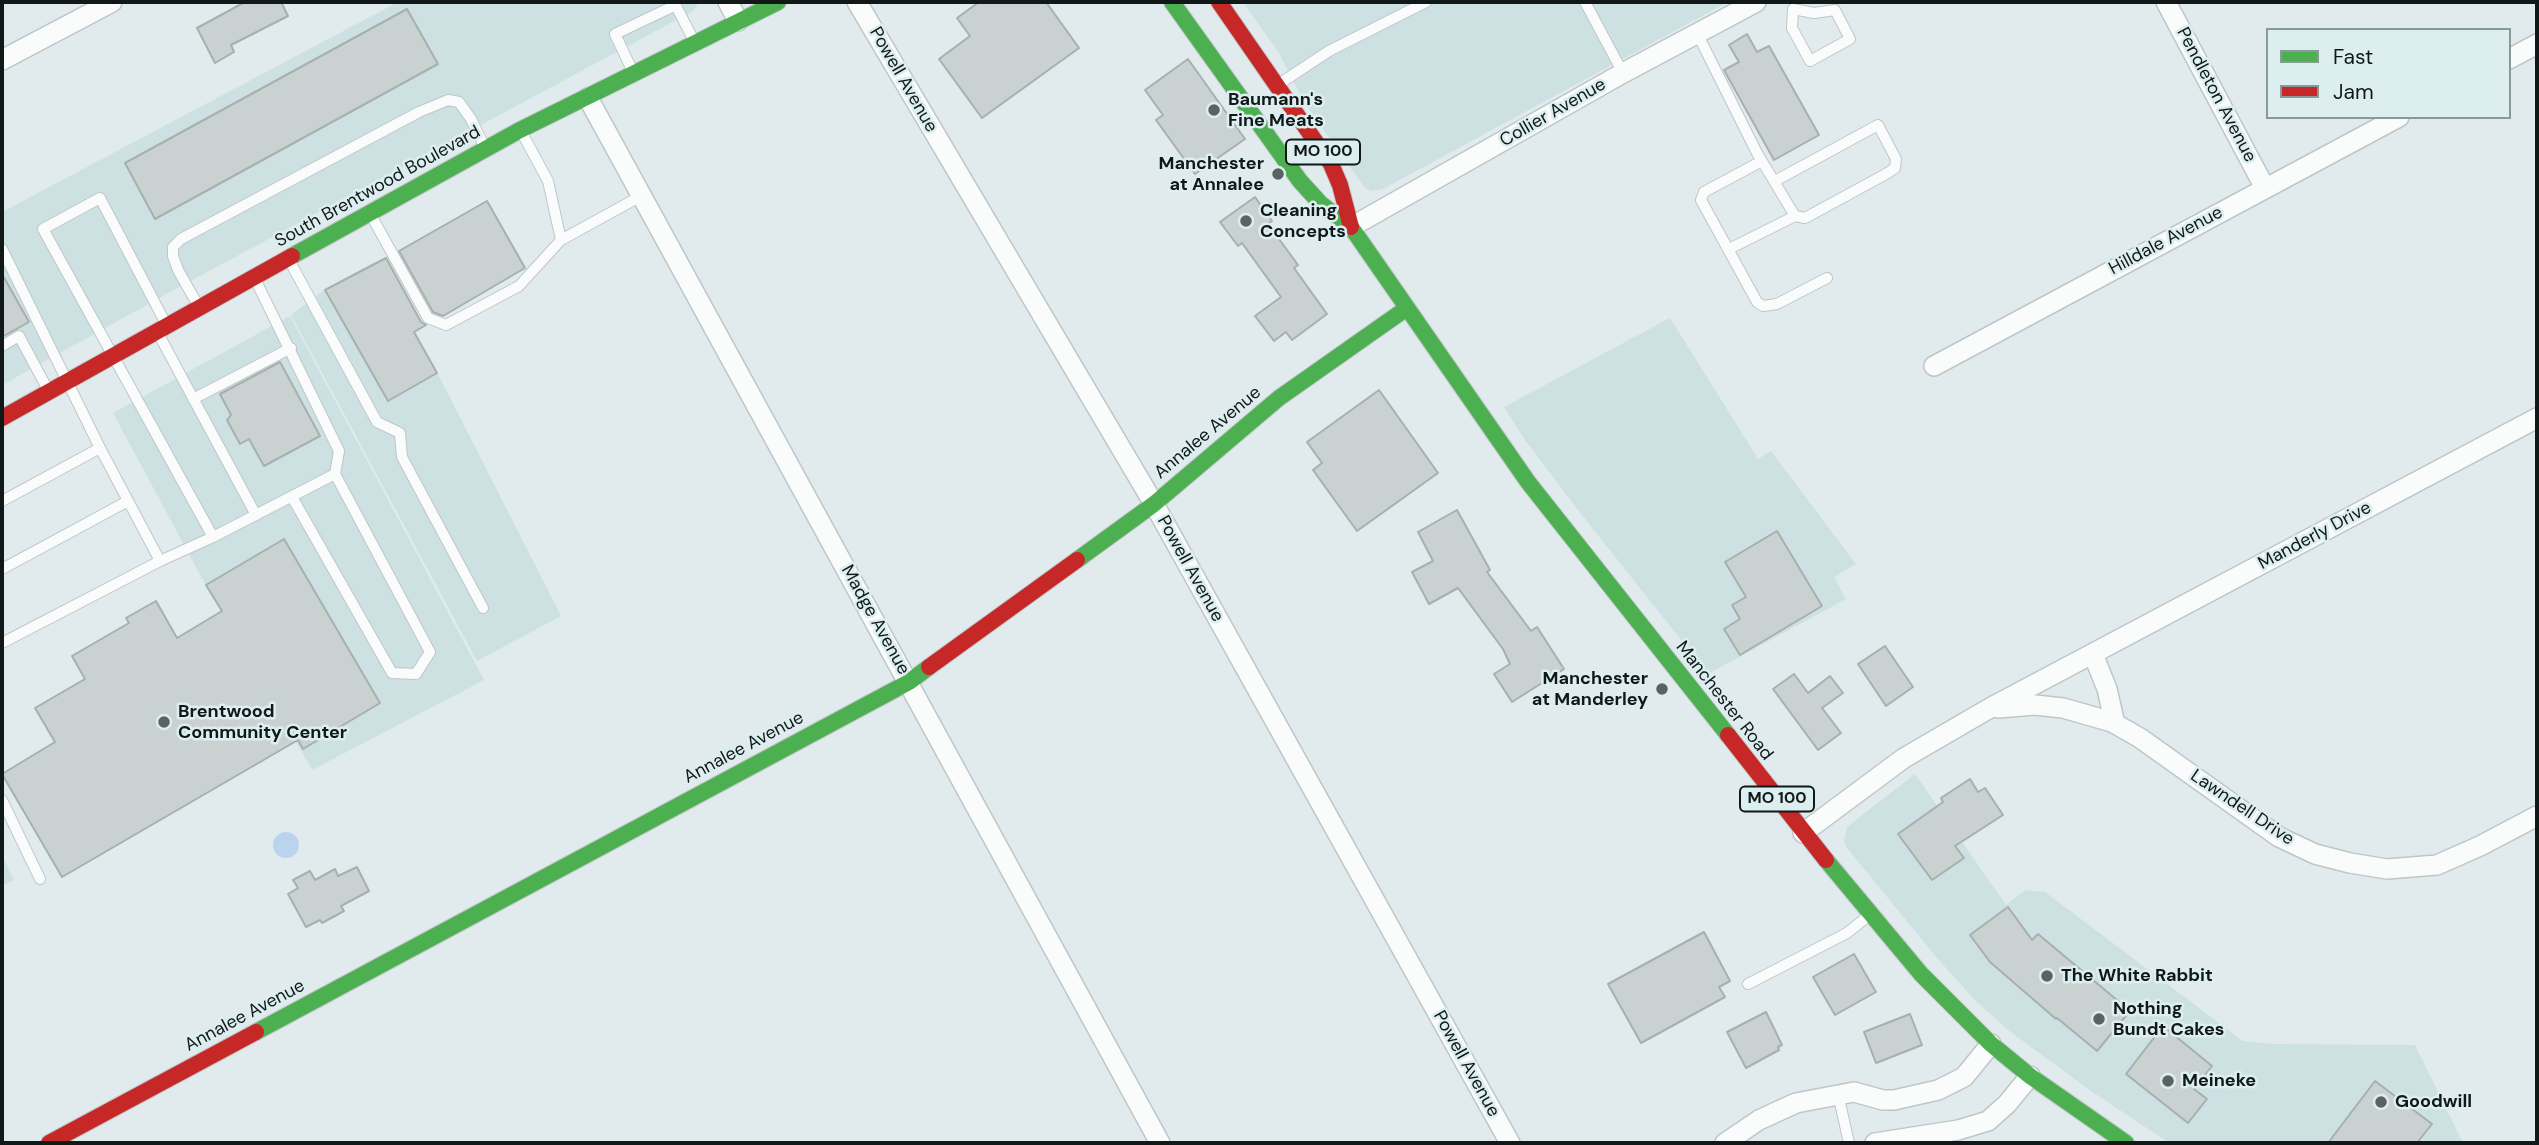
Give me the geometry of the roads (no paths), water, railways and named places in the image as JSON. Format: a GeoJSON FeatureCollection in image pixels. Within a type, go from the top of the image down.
{"type":"FeatureCollection","features":[{"type":"Feature","properties":{"kind":"main road","name":"South Brentwood Boulevard"},"geometry":{"type":"LineString","coordinates":[[2,418],[520,130],[778,2]]}},
{"type":"Feature","properties":{"kind":"main road","name":"Manchester Road"},"geometry":{"type":"LineString","coordinates":[[1172,2],[1300,181],[1320,203],[1351,227],[1510,458],[1870,915],[1921,974],[1991,1044],[2030,1076],[2126,1143]]}},
{"type":"Feature","properties":{"kind":"main road","name":"Manchester Road"},"geometry":{"type":"LineString","coordinates":[[1219,2],[1331,163],[1340,184],[1351,227]]}},
{"type":"Feature","properties":{"kind":"main road","name":"Annalee Avenue"},"geometry":{"type":"LineString","coordinates":[[49,1143],[909,682],[1153,504],[1279,398],[1407,308]]}},
{"type":"Feature","properties":{"kind":"street"},"geometry":{"type":"LineString","coordinates":[[2,60],[112,2]]}},
{"type":"Feature","properties":{"kind":"street"},"geometry":{"type":"LineString","coordinates":[[728,2],[738,21]]}},
{"type":"Feature","properties":{"kind":"street","name":"Powell Avenue"},"geometry":{"type":"LineString","coordinates":[[857,2],[1153,504],[1510,1143]]}},
{"type":"Feature","properties":{"kind":"street","name":"Collier Avenue"},"geometry":{"type":"LineString","coordinates":[[1351,227],[1623,73],[1756,2]]}},
{"type":"Feature","properties":{"kind":"street","name":"Pendleton Avenue"},"geometry":{"type":"LineString","coordinates":[[2166,2],[2265,188]]}},
{"type":"Feature","properties":{"kind":"street"},"geometry":{"type":"LineString","coordinates":[[2511,58],[2537,44]]}},
{"type":"Feature","properties":{"kind":"street","name":"Madge Avenue"},"geometry":{"type":"LineString","coordinates":[[587,98],[1160,1143]]}},
{"type":"Feature","properties":{"kind":"street","name":"Hilldale Avenue"},"geometry":{"type":"LineString","coordinates":[[1934,366],[2395,119]]}},
{"type":"Feature","properties":{"kind":"street","name":"Manderly Drive"},"geometry":{"type":"LineString","coordinates":[[1803,833],[1904,758],[1990,708],[2537,418]]}},
{"type":"Feature","properties":{"kind":"street"},"geometry":{"type":"LineString","coordinates":[[2093,654],[2107,689],[2115,724]]}},
{"type":"Feature","properties":{"kind":"street","name":"Lawndell Drive"},"geometry":{"type":"LineString","coordinates":[[1990,708],[2035,705],[2063,708],[2115,724],[2140,738],[2280,837],[2315,854],[2350,863],[2386,869],[2437,864],[2480,846],[2537,816]]}},
{"type":"Feature","properties":{"kind":"street"},"geometry":{"type":"LineString","coordinates":[[1725,1143],[1759,1120],[1797,1103],[1854,1092],[1882,1100],[1894,1100],[1938,1090],[1964,1077],[1991,1044]]}},
{"type":"Feature","properties":{"kind":"street"},"geometry":{"type":"LineString","coordinates":[[1875,1143],[1958,1130],[1988,1121],[2007,1104],[2030,1076]]}},
{"type":"Feature","properties":{"kind":"lane"},"geometry":{"type":"LineString","coordinates":[[1276,86],[1329,51],[1426,2]]}},
{"type":"Feature","properties":{"kind":"lane"},"geometry":{"type":"LineString","coordinates":[[1585,2],[1623,73]]}},
{"type":"Feature","properties":{"kind":"lane"},"geometry":{"type":"LineString","coordinates":[[634,74],[615,34],[675,4],[695,43]]}},
{"type":"Feature","properties":{"kind":"lane"},"geometry":{"type":"LineString","coordinates":[[1791,5],[1814,13],[1835,10],[1850,39],[1810,61],[1792,27],[1791,5]]}},
{"type":"Feature","properties":{"kind":"lane"},"geometry":{"type":"LineString","coordinates":[[1697,33],[1762,160],[1800,217]]}},
{"type":"Feature","properties":{"kind":"lane"},"geometry":{"type":"LineString","coordinates":[[200,308],[173,256],[173,247],[181,239],[419,112],[448,100],[459,102],[471,119],[485,150]]}},
{"type":"Feature","properties":{"kind":"lane"},"geometry":{"type":"LineString","coordinates":[[1729,249],[1800,217],[1895,168],[1896,159],[1878,125],[1775,181]]}},
{"type":"Feature","properties":{"kind":"lane"},"geometry":{"type":"LineString","coordinates":[[520,130],[548,181],[561,240]]}},
{"type":"Feature","properties":{"kind":"lane"},"geometry":{"type":"LineString","coordinates":[[1762,160],[1704,192],[1701,200],[1757,302],[1763,306],[1777,304],[1826,278]]}},
{"type":"Feature","properties":{"kind":"lane"},"geometry":{"type":"LineString","coordinates":[[370,214],[428,318],[446,325],[519,286],[561,240],[642,196]]}},
{"type":"Feature","properties":{"kind":"lane"},"geometry":{"type":"LineString","coordinates":[[213,537],[43,229],[100,198],[193,399],[256,515]]}},
{"type":"Feature","properties":{"kind":"lane"},"geometry":{"type":"LineString","coordinates":[[2,249],[100,448],[160,561]]}},
{"type":"Feature","properties":{"kind":"lane"},"geometry":{"type":"LineString","coordinates":[[289,259],[377,422],[400,433],[402,457],[482,608]]}},
{"type":"Feature","properties":{"kind":"lane"},"geometry":{"type":"LineString","coordinates":[[254,278],[291,348],[339,451],[335,474],[430,652],[416,674],[391,673],[292,497]]}},
{"type":"Feature","properties":{"kind":"lane"},"geometry":{"type":"LineString","coordinates":[[2,346],[19,336],[49,392]]}},
{"type":"Feature","properties":{"kind":"lane"},"geometry":{"type":"LineString","coordinates":[[193,399],[291,348]]}},
{"type":"Feature","properties":{"kind":"lane"},"geometry":{"type":"LineString","coordinates":[[2,501],[100,448]]}},
{"type":"Feature","properties":{"kind":"lane"},"geometry":{"type":"LineString","coordinates":[[2,643],[335,474]]}},
{"type":"Feature","properties":{"kind":"lane"},"geometry":{"type":"LineString","coordinates":[[2,569],[128,501]]}},
{"type":"Feature","properties":{"kind":"lane"},"geometry":{"type":"LineString","coordinates":[[2,800],[40,879]]}},
{"type":"Feature","properties":{"kind":"lane"},"geometry":{"type":"LineString","coordinates":[[1748,984],[1847,933],[1870,915]]}},
{"type":"Feature","properties":{"kind":"lane"},"geometry":{"type":"LineString","coordinates":[[1838,1094],[1849,1143]]}},
{"type":"Feature","properties":{"kind":"water"},"geometry":{"type":"Polygon","coordinates":[[[286,832],[296,835],[299,845],[296,855],[286,858],[276,855],[273,845],[276,835],[286,832]]]}},
{"type":"Feature","properties":{"kind":"place","name":"Baumann's Fine Meats"},"geometry":{"type":"Point","coordinates":[1214,110]}},
{"type":"Feature","properties":{"kind":"place","name":"Manchester at Annalee"},"geometry":{"type":"Point","coordinates":[1278,174]}},
{"type":"Feature","properties":{"kind":"place","name":"Cleaning Concepts"},"geometry":{"type":"Point","coordinates":[1246,221]}},
{"type":"Feature","properties":{"kind":"place","name":"Manchester at Manderley"},"geometry":{"type":"Point","coordinates":[1662,689]}},
{"type":"Feature","properties":{"kind":"place","name":"Brentwood Community Center"},"geometry":{"type":"Point","coordinates":[164,722]}},
{"type":"Feature","properties":{"kind":"place","name":"The White Rabbit"},"geometry":{"type":"Point","coordinates":[2047,976]}},
{"type":"Feature","properties":{"kind":"place","name":"Nothing Bundt Cakes"},"geometry":{"type":"Point","coordinates":[2099,1019]}},
{"type":"Feature","properties":{"kind":"place","name":"Meineke"},"geometry":{"type":"Point","coordinates":[2168,1081]}},
{"type":"Feature","properties":{"kind":"place","name":"Goodwill"},"geometry":{"type":"Point","coordinates":[2381,1102]}}]}
